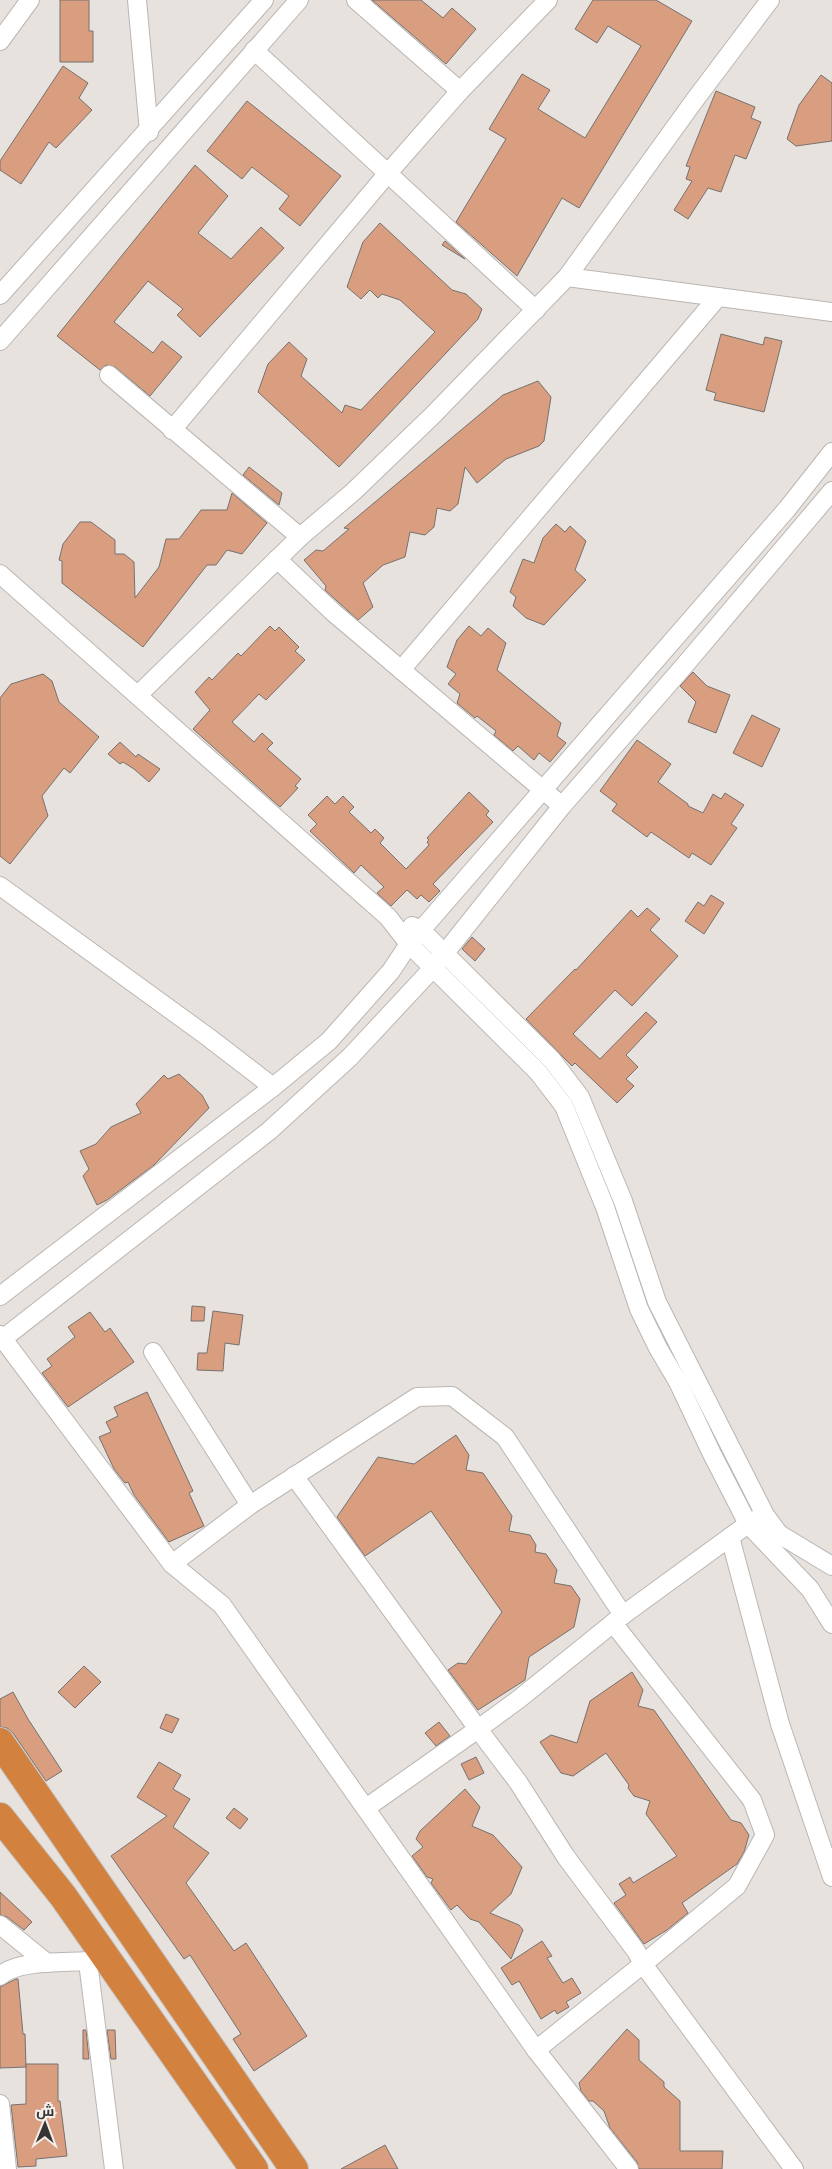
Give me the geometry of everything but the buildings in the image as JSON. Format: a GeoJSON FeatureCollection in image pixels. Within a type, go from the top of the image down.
{"type":"FeatureCollection","features":[{"type":"Feature","properties":{"kind":"highway"},"geometry":{"type":"LineString","coordinates":[[0,1742],[294,2169]]}},
{"type":"Feature","properties":{"kind":"highway"},"geometry":{"type":"LineString","coordinates":[[0,1817],[63,1896],[97,1960],[254,2169]]}},
{"type":"Feature","properties":{"kind":"street"},"geometry":{"type":"LineString","coordinates":[[0,41],[30,0]]}},
{"type":"Feature","properties":{"kind":"street"},"geometry":{"type":"LineString","coordinates":[[137,0],[149,132]]}},
{"type":"Feature","properties":{"kind":"street"},"geometry":{"type":"LineString","coordinates":[[0,295],[149,132],[264,0]]}},
{"type":"Feature","properties":{"kind":"street"},"geometry":{"type":"LineString","coordinates":[[0,341],[299,0]]}},
{"type":"Feature","properties":{"kind":"street"},"geometry":{"type":"LineString","coordinates":[[356,0],[460,91]]}},
{"type":"Feature","properties":{"kind":"street"},"geometry":{"type":"LineString","coordinates":[[172,430],[388,173],[460,91],[548,0]]}},
{"type":"Feature","properties":{"kind":"street"},"geometry":{"type":"LineString","coordinates":[[138,695],[300,537],[353,492],[413,435],[567,277],[770,0]]}},
{"type":"Feature","properties":{"kind":"street"},"geometry":{"type":"LineString","coordinates":[[254,50],[536,310]]}},
{"type":"Feature","properties":{"kind":"street"},"geometry":{"type":"LineString","coordinates":[[567,277],[832,312]]}},
{"type":"Feature","properties":{"kind":"street"},"geometry":{"type":"LineString","coordinates":[[401,670],[718,297]]}},
{"type":"Feature","properties":{"kind":"street"},"geometry":{"type":"LineString","coordinates":[[108,375],[300,537]]}},
{"type":"Feature","properties":{"kind":"street"},"geometry":{"type":"LineString","coordinates":[[0,1296],[273,1087],[329,1041],[391,972],[409,944],[421,930],[781,517],[832,452]]}},
{"type":"Feature","properties":{"kind":"street"},"geometry":{"type":"LineString","coordinates":[[630,2169],[536,2050],[222,1605],[172,1564],[1,1339],[269,1131],[350,1057],[433,968],[562,806],[684,666],[832,491]]}},
{"type":"Feature","properties":{"kind":"street"},"geometry":{"type":"LineString","coordinates":[[277,560],[334,613],[562,806]]}},
{"type":"Feature","properties":{"kind":"street"},"geometry":{"type":"LineString","coordinates":[[0,574],[388,916],[409,944],[538,1072],[564,1106],[605,1207],[640,1309],[748,1524],[810,1589],[832,1624]]}},
{"type":"Feature","properties":{"kind":"street"},"geometry":{"type":"LineString","coordinates":[[0,886],[208,1037],[273,1087]]}},
{"type":"Feature","properties":{"kind":"street"},"geometry":{"type":"LineString","coordinates":[[388,916],[421,930],[552,1060],[580,1097],[623,1201],[657,1302],[765,1515],[780,1534],[832,1566]]}},
{"type":"Feature","properties":{"kind":"street"},"geometry":{"type":"LineString","coordinates":[[153,1352],[250,1504]]}},
{"type":"Feature","properties":{"kind":"street"},"geometry":{"type":"LineString","coordinates":[[172,1564],[250,1504],[417,1397],[452,1396],[505,1437],[618,1619],[752,1800],[764,1835],[737,1886],[536,2050]]}},
{"type":"Feature","properties":{"kind":"street"},"geometry":{"type":"LineString","coordinates":[[294,1476],[518,1782],[566,1857],[794,2169]]}},
{"type":"Feature","properties":{"kind":"street"},"geometry":{"type":"LineString","coordinates":[[366,1808],[519,1699],[618,1619],[748,1524],[765,1515]]}},
{"type":"Feature","properties":{"kind":"street"},"geometry":{"type":"LineString","coordinates":[[730,1537],[780,1724],[832,1877]]}},
{"type":"Feature","properties":{"kind":"street"},"geometry":{"type":"LineString","coordinates":[[0,1926],[48,1963]]}},
{"type":"Feature","properties":{"kind":"street"},"geometry":{"type":"LineString","coordinates":[[0,1976],[13,1968],[48,1963],[97,1960],[114,2169]]}},
{"type":"Feature","properties":{"kind":"street"},"geometry":{"type":"LineString","coordinates":[[0,2104],[7,2169]]}}]}
